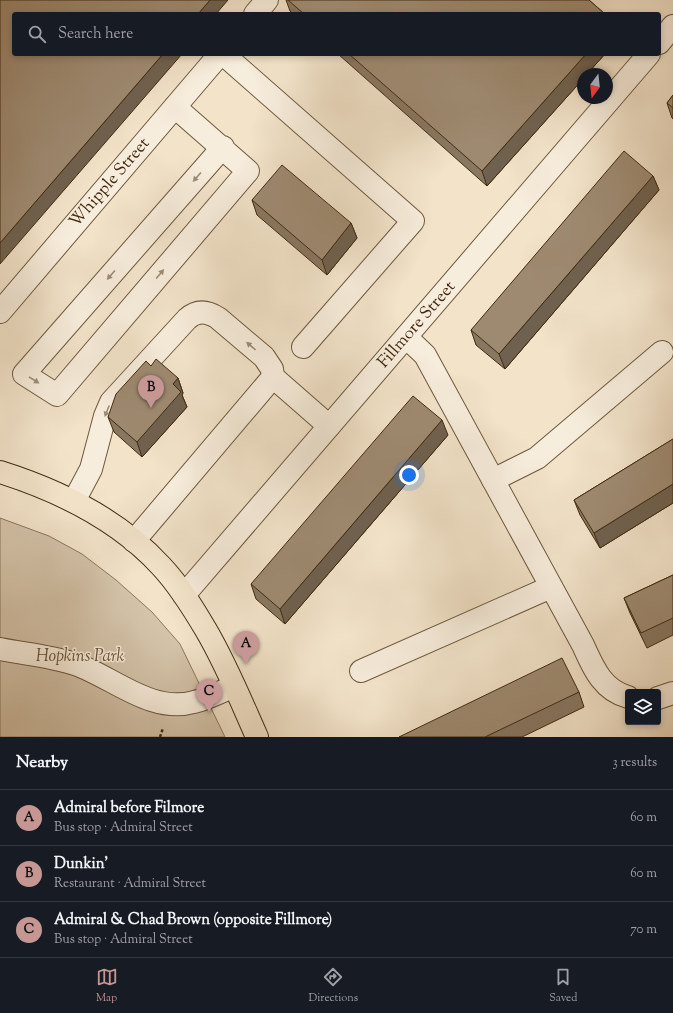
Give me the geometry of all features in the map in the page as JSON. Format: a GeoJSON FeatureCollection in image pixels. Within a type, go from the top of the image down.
{"type":"FeatureCollection","features":[{"type":"Feature","properties":{"kind":"main road"},"geometry":{"type":"LineString","coordinates":[[0,472],[38,485],[74,501],[105,519],[134,541],[161,566],[184,595],[210,636],[257,737]]}},
{"type":"Feature","properties":{"kind":"street"},"geometry":{"type":"LineString","coordinates":[[257,12],[267,0]]}},
{"type":"Feature","properties":{"kind":"street"},"geometry":{"type":"LineString","coordinates":[[661,41],[673,26]]}},
{"type":"Feature","properties":{"kind":"street","name":"Whipple Street"},"geometry":{"type":"LineString","coordinates":[[0,312],[219,56]]}},
{"type":"Feature","properties":{"kind":"street"},"geometry":{"type":"LineString","coordinates":[[223,56],[413,221],[303,347]]}},
{"type":"Feature","properties":{"kind":"street","name":"Fillmore Street"},"geometry":{"type":"LineString","coordinates":[[184,595],[647,56]]}},
{"type":"Feature","properties":{"kind":"street"},"geometry":{"type":"LineString","coordinates":[[175,107],[223,148],[248,171],[57,395],[24,374],[223,148]]}},
{"type":"Feature","properties":{"kind":"street"},"geometry":{"type":"LineString","coordinates":[[74,501],[91,469],[105,416],[111,402],[192,314],[205,312],[218,318],[264,357],[272,369],[273,377],[329,426]]}},
{"type":"Feature","properties":{"kind":"street"},"geometry":{"type":"LineString","coordinates":[[406,337],[425,355],[583,645],[595,672],[606,685],[625,696]]}},
{"type":"Feature","properties":{"kind":"street"},"geometry":{"type":"LineString","coordinates":[[493,480],[537,458],[662,352]]}},
{"type":"Feature","properties":{"kind":"street"},"geometry":{"type":"LineString","coordinates":[[134,541],[273,377]]}},
{"type":"Feature","properties":{"kind":"street"},"geometry":{"type":"LineString","coordinates":[[361,671],[551,587]]}},
{"type":"Feature","properties":{"kind":"street"},"geometry":{"type":"LineString","coordinates":[[0,649],[74,664],[134,692],[170,705],[194,702],[234,686]]}},
{"type":"Feature","properties":{"kind":"street"},"geometry":{"type":"LineString","coordinates":[[661,697],[673,693]]}},
{"type":"Feature","properties":{"kind":"green space","name":"Hopkins Park"},"geometry":{"type":"Polygon","coordinates":[[[0,518],[49,536],[82,554],[116,580],[152,612],[180,644],[225,737],[0,737],[0,518]]]}},
{"type":"Feature","properties":{"kind":"building"},"geometry":{"type":"Polygon","coordinates":[[[0,0],[210,0],[200,12],[12,12],[12,56],[161,56],[0,243],[0,0]]]}},
{"type":"Feature","properties":{"kind":"building"},"geometry":{"type":"Polygon","coordinates":[[[288,0],[589,0],[603,12],[302,12],[288,0]]]}},
{"type":"Feature","properties":{"kind":"building"},"geometry":{"type":"Polygon","coordinates":[[[351,56],[584,56],[482,171],[351,56]]]}},
{"type":"Feature","properties":{"kind":"building"},"geometry":{"type":"Polygon","coordinates":[[[673,95],[673,108],[667,103],[673,95]]]}},
{"type":"Feature","properties":{"kind":"building"},"geometry":{"type":"Polygon","coordinates":[[[624,151],[653,176],[499,354],[471,330],[624,151]]]}},
{"type":"Feature","properties":{"kind":"building"},"geometry":{"type":"Polygon","coordinates":[[[282,165],[351,223],[322,260],[252,200],[282,165]]]}},
{"type":"Feature","properties":{"kind":"building"},"geometry":{"type":"Polygon","coordinates":[[[156,359],[178,378],[173,384],[181,392],[137,442],[108,417],[116,394],[146,361],[151,366],[156,359]]]}},
{"type":"Feature","properties":{"kind":"building"},"geometry":{"type":"Polygon","coordinates":[[[413,396],[442,420],[280,609],[251,584],[413,396]]]}},
{"type":"Feature","properties":{"kind":"building"},"geometry":{"type":"Polygon","coordinates":[[[673,439],[673,484],[594,533],[574,500],[673,439]]]}},
{"type":"Feature","properties":{"kind":"building"},"geometry":{"type":"Polygon","coordinates":[[[673,575],[673,618],[641,633],[624,598],[673,575]]]}},
{"type":"Feature","properties":{"kind":"building"},"geometry":{"type":"Polygon","coordinates":[[[562,658],[579,692],[485,737],[399,737],[562,658]]]}},
{"type":"Feature","properties":{"kind":"place","name":"Dunkin'"},"geometry":{"type":"Point","coordinates":[151,408]}},
{"type":"Feature","properties":{"kind":"place","name":"Admiral before Filmore"},"geometry":{"type":"Point","coordinates":[246,664]}},
{"type":"Feature","properties":{"kind":"place","name":"Admiral & Chad Brown (opposite Fillmore)"},"geometry":{"type":"Point","coordinates":[209,712]}}]}
